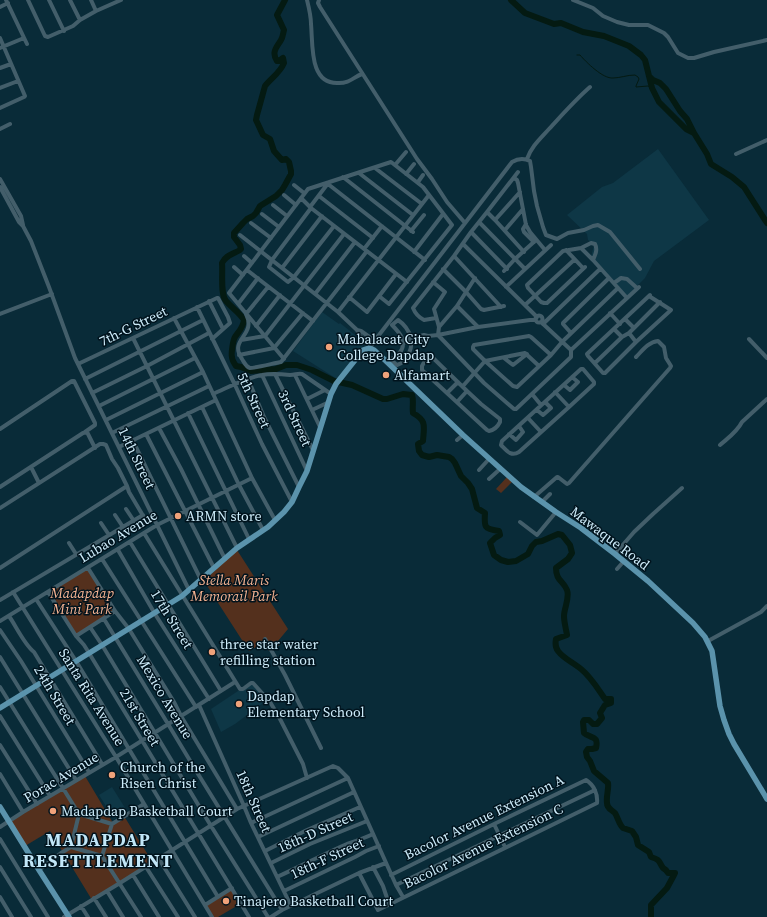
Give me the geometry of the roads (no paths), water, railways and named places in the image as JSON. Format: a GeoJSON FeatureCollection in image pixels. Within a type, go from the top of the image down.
{"type":"FeatureCollection","features":[{"type":"Feature","properties":{"kind":"main road","name":"Mawaque Road"},"geometry":{"type":"LineString","coordinates":[[370,346],[389,360],[463,435],[489,459],[534,497],[581,528],[624,561],[648,581],[702,632],[708,641],[714,656],[720,706],[726,727],[734,744],[767,799]]}},
{"type":"Feature","properties":{"kind":"main road"},"geometry":{"type":"LineString","coordinates":[[0,708],[182,596],[237,548],[268,527],[284,512],[292,502],[307,471],[330,394],[340,378],[357,357],[370,346]]}},
{"type":"Feature","properties":{"kind":"main road"},"geometry":{"type":"LineString","coordinates":[[0,807],[67,916]]}},
{"type":"Feature","properties":{"kind":"street"},"geometry":{"type":"LineString","coordinates":[[28,0],[45,36],[48,37],[64,31],[112,2],[121,0]]}},
{"type":"Feature","properties":{"kind":"street"},"geometry":{"type":"LineString","coordinates":[[49,0],[64,31]]}},
{"type":"Feature","properties":{"kind":"street"},"geometry":{"type":"LineString","coordinates":[[70,0],[80,20]]}},
{"type":"Feature","properties":{"kind":"street"},"geometry":{"type":"LineString","coordinates":[[91,0],[96,11]]}},
{"type":"Feature","properties":{"kind":"street"},"geometry":{"type":"LineString","coordinates":[[307,0],[311,17],[314,59],[320,76],[327,82],[334,83],[346,82],[362,74]]}},
{"type":"Feature","properties":{"kind":"street"},"geometry":{"type":"LineString","coordinates":[[315,0],[416,159],[432,179],[447,202],[465,223]]}},
{"type":"Feature","properties":{"kind":"street"},"geometry":{"type":"LineString","coordinates":[[319,0],[318,4],[320,7]]}},
{"type":"Feature","properties":{"kind":"street"},"geometry":{"type":"LineString","coordinates":[[573,0],[593,8],[603,16],[617,22],[629,25],[648,25],[664,33],[678,53],[688,58],[694,58],[767,40]]}},
{"type":"Feature","properties":{"kind":"street"},"geometry":{"type":"LineString","coordinates":[[0,7],[7,2],[27,44]]}},
{"type":"Feature","properties":{"kind":"street"},"geometry":{"type":"LineString","coordinates":[[0,38],[2,47],[25,95],[24,98],[0,108]]}},
{"type":"Feature","properties":{"kind":"street"},"geometry":{"type":"LineString","coordinates":[[2,47],[24,38]]}},
{"type":"Feature","properties":{"kind":"street"},"geometry":{"type":"LineString","coordinates":[[0,68],[11,64]]}},
{"type":"Feature","properties":{"kind":"street"},"geometry":{"type":"LineString","coordinates":[[0,88],[18,80]]}},
{"type":"Feature","properties":{"kind":"street"},"geometry":{"type":"LineString","coordinates":[[527,159],[534,146],[562,114],[590,87]]}},
{"type":"Feature","properties":{"kind":"street"},"geometry":{"type":"LineString","coordinates":[[0,129],[10,124]]}},
{"type":"Feature","properties":{"kind":"street"},"geometry":{"type":"LineString","coordinates":[[736,154],[767,140]]}},
{"type":"Feature","properties":{"kind":"street"},"geometry":{"type":"LineString","coordinates":[[395,165],[406,152]]}},
{"type":"Feature","properties":{"kind":"street"},"geometry":{"type":"LineString","coordinates":[[370,346],[391,324],[512,162],[527,159]]}},
{"type":"Feature","properties":{"kind":"street"},"geometry":{"type":"LineString","coordinates":[[527,159],[530,161],[537,206],[546,235],[557,239],[568,233],[584,230],[598,225],[610,232],[640,269]]}},
{"type":"Feature","properties":{"kind":"street"},"geometry":{"type":"LineString","coordinates":[[284,359],[229,293],[308,189],[391,162],[423,187],[452,225],[389,304],[379,296]]}},
{"type":"Feature","properties":{"kind":"street"},"geometry":{"type":"LineString","coordinates":[[406,174],[414,164]]}},
{"type":"Feature","properties":{"kind":"street"},"geometry":{"type":"LineString","coordinates":[[375,168],[422,204]]}},
{"type":"Feature","properties":{"kind":"street"},"geometry":{"type":"LineString","coordinates":[[436,318],[424,320],[414,311],[413,308],[518,172]]}},
{"type":"Feature","properties":{"kind":"street"},"geometry":{"type":"LineString","coordinates":[[359,173],[413,215]]}},
{"type":"Feature","properties":{"kind":"street"},"geometry":{"type":"LineString","coordinates":[[418,182],[423,175]]}},
{"type":"Feature","properties":{"kind":"street"},"geometry":{"type":"LineString","coordinates":[[343,178],[412,232],[424,215]]}},
{"type":"Feature","properties":{"kind":"street"},"geometry":{"type":"LineString","coordinates":[[514,178],[517,180],[526,224],[535,241],[545,250]]}},
{"type":"Feature","properties":{"kind":"street","name":"14th Street"},"geometry":{"type":"LineString","coordinates":[[0,179],[2,188],[10,201],[19,222],[23,226],[31,241],[75,358],[189,590]]}},
{"type":"Feature","properties":{"kind":"street"},"geometry":{"type":"LineString","coordinates":[[329,183],[272,260],[269,267],[288,282],[294,277],[334,226]]}},
{"type":"Feature","properties":{"kind":"street"},"geometry":{"type":"LineString","coordinates":[[329,183],[425,260]]}},
{"type":"Feature","properties":{"kind":"street"},"geometry":{"type":"LineString","coordinates":[[294,185],[304,193]]}},
{"type":"Feature","properties":{"kind":"street"},"geometry":{"type":"LineString","coordinates":[[495,220],[520,192]]}},
{"type":"Feature","properties":{"kind":"street"},"geometry":{"type":"LineString","coordinates":[[338,312],[429,194]]}},
{"type":"Feature","properties":{"kind":"street"},"geometry":{"type":"LineString","coordinates":[[284,195],[296,205]]}},
{"type":"Feature","properties":{"kind":"street"},"geometry":{"type":"LineString","coordinates":[[319,196],[373,238]]}},
{"type":"Feature","properties":{"kind":"street"},"geometry":{"type":"LineString","coordinates":[[301,198],[311,208],[407,282]]}},
{"type":"Feature","properties":{"kind":"street"},"geometry":{"type":"LineString","coordinates":[[273,205],[288,216]]}},
{"type":"Feature","properties":{"kind":"street"},"geometry":{"type":"LineString","coordinates":[[505,230],[523,209]]}},
{"type":"Feature","properties":{"kind":"street"},"geometry":{"type":"LineString","coordinates":[[487,212],[524,252]]}},
{"type":"Feature","properties":{"kind":"street"},"geometry":{"type":"LineString","coordinates":[[262,214],[279,227]]}},
{"type":"Feature","properties":{"kind":"street"},"geometry":{"type":"LineString","coordinates":[[414,252],[443,214]]}},
{"type":"Feature","properties":{"kind":"street"},"geometry":{"type":"LineString","coordinates":[[282,268],[322,216]]}},
{"type":"Feature","properties":{"kind":"street"},"geometry":{"type":"LineString","coordinates":[[479,222],[525,269]]}},
{"type":"Feature","properties":{"kind":"street"},"geometry":{"type":"LineString","coordinates":[[251,223],[271,238]]}},
{"type":"Feature","properties":{"kind":"street"},"geometry":{"type":"LineString","coordinates":[[246,314],[249,324],[246,333],[239,342],[237,352],[246,365],[251,368],[281,362],[313,321],[382,226]]}},
{"type":"Feature","properties":{"kind":"street"},"geometry":{"type":"LineString","coordinates":[[471,232],[506,270],[515,259],[535,241]]}},
{"type":"Feature","properties":{"kind":"street"},"geometry":{"type":"LineString","coordinates":[[241,340],[265,336],[344,234]]}},
{"type":"Feature","properties":{"kind":"street"},"geometry":{"type":"LineString","coordinates":[[240,235],[338,312],[357,330],[361,331],[366,337],[370,346]]}},
{"type":"Feature","properties":{"kind":"street"},"geometry":{"type":"LineString","coordinates":[[315,294],[355,242]]}},
{"type":"Feature","properties":{"kind":"street"},"geometry":{"type":"LineString","coordinates":[[566,250],[574,260],[584,268],[546,303],[541,302],[527,285],[561,253],[566,250],[581,248],[591,243],[595,244],[597,248],[593,260]]}},
{"type":"Feature","properties":{"kind":"street"},"geometry":{"type":"LineString","coordinates":[[463,244],[536,319]]}},
{"type":"Feature","properties":{"kind":"street"},"geometry":{"type":"LineString","coordinates":[[506,287],[551,245]]}},
{"type":"Feature","properties":{"kind":"street"},"geometry":{"type":"LineString","coordinates":[[581,248],[627,298]]}},
{"type":"Feature","properties":{"kind":"street"},"geometry":{"type":"LineString","coordinates":[[244,256],[252,263]]}},
{"type":"Feature","properties":{"kind":"street"},"geometry":{"type":"LineString","coordinates":[[443,269],[481,309],[484,310],[503,307],[454,256]]}},
{"type":"Feature","properties":{"kind":"street"},"geometry":{"type":"LineString","coordinates":[[525,306],[574,260]]}},
{"type":"Feature","properties":{"kind":"street"},"geometry":{"type":"LineString","coordinates":[[234,267],[243,275]]}},
{"type":"Feature","properties":{"kind":"street"},"geometry":{"type":"LineString","coordinates":[[542,323],[600,269]]}},
{"type":"Feature","properties":{"kind":"street"},"geometry":{"type":"LineString","coordinates":[[247,270],[313,321]]}},
{"type":"Feature","properties":{"kind":"street"},"geometry":{"type":"LineString","coordinates":[[349,297],[367,312],[396,274]]}},
{"type":"Feature","properties":{"kind":"street"},"geometry":{"type":"LineString","coordinates":[[238,304],[258,278]]}},
{"type":"Feature","properties":{"kind":"street"},"geometry":{"type":"LineString","coordinates":[[439,327],[457,306],[476,278]]}},
{"type":"Feature","properties":{"kind":"street"},"geometry":{"type":"LineString","coordinates":[[571,333],[563,323],[609,278]]}},
{"type":"Feature","properties":{"kind":"street"},"geometry":{"type":"LineString","coordinates":[[570,350],[638,288],[628,279],[621,278],[614,283]]}},
{"type":"Feature","properties":{"kind":"street"},"geometry":{"type":"LineString","coordinates":[[433,282],[445,292],[434,308],[439,327],[438,335]]}},
{"type":"Feature","properties":{"kind":"street"},"geometry":{"type":"LineString","coordinates":[[246,314],[268,286]]}},
{"type":"Feature","properties":{"kind":"street"},"geometry":{"type":"LineString","coordinates":[[551,355],[529,336],[474,345],[473,347],[473,349],[485,361],[513,386],[517,387],[551,355],[571,333],[618,288]]}},
{"type":"Feature","properties":{"kind":"street"},"geometry":{"type":"LineString","coordinates":[[0,314],[52,294]]}},
{"type":"Feature","properties":{"kind":"street"},"geometry":{"type":"LineString","coordinates":[[256,326],[280,295]]}},
{"type":"Feature","properties":{"kind":"street"},"geometry":{"type":"LineString","coordinates":[[650,296],[660,302],[671,310],[605,373],[603,373],[588,356],[588,354],[650,296]]}},
{"type":"Feature","properties":{"kind":"street"},"geometry":{"type":"LineString","coordinates":[[212,339],[223,329],[230,322],[218,298],[216,298],[209,301],[223,329]]}},
{"type":"Feature","properties":{"kind":"street","name":"7th-G Street"},"geometry":{"type":"LineString","coordinates":[[78,364],[209,301]]}},
{"type":"Feature","properties":{"kind":"street"},"geometry":{"type":"LineString","coordinates":[[595,364],[660,302]]}},
{"type":"Feature","properties":{"kind":"street"},"geometry":{"type":"LineString","coordinates":[[457,306],[478,327]]}},
{"type":"Feature","properties":{"kind":"street","name":"5th Street"},"geometry":{"type":"LineString","coordinates":[[197,307],[235,384],[262,444],[292,502]]}},
{"type":"Feature","properties":{"kind":"street"},"geometry":{"type":"LineString","coordinates":[[239,355],[275,348],[303,313]]}},
{"type":"Feature","properties":{"kind":"street"},"geometry":{"type":"LineString","coordinates":[[610,313],[620,324]]}},
{"type":"Feature","properties":{"kind":"street"},"geometry":{"type":"LineString","coordinates":[[370,346],[411,340],[424,334],[428,336],[438,335],[478,327],[536,319],[538,316],[542,317],[542,323],[570,350],[571,357],[516,409],[514,409],[474,373],[438,335]]}},
{"type":"Feature","properties":{"kind":"street"},"geometry":{"type":"LineString","coordinates":[[174,318],[216,400],[252,478],[275,520]]}},
{"type":"Feature","properties":{"kind":"street"},"geometry":{"type":"LineString","coordinates":[[625,319],[634,328]]}},
{"type":"Feature","properties":{"kind":"street"},"geometry":{"type":"LineString","coordinates":[[85,379],[203,320]]}},
{"type":"Feature","properties":{"kind":"street"},"geometry":{"type":"LineString","coordinates":[[389,360],[397,365],[403,363],[408,355],[411,340],[404,325],[399,320],[396,320],[391,324]]}},
{"type":"Feature","properties":{"kind":"street"},"geometry":{"type":"LineString","coordinates":[[389,360],[398,356],[401,352],[402,341],[399,333],[391,324]]}},
{"type":"Feature","properties":{"kind":"street"},"geometry":{"type":"LineString","coordinates":[[614,329],[622,338]]}},
{"type":"Feature","properties":{"kind":"street"},"geometry":{"type":"LineString","coordinates":[[92,393],[209,333]]}},
{"type":"Feature","properties":{"kind":"street"},"geometry":{"type":"LineString","coordinates":[[629,333],[636,342]]}},
{"type":"Feature","properties":{"kind":"street"},"geometry":{"type":"LineString","coordinates":[[133,338],[237,548]]}},
{"type":"Feature","properties":{"kind":"street"},"geometry":{"type":"LineString","coordinates":[[748,339],[767,358]]}},
{"type":"Feature","properties":{"kind":"street"},"geometry":{"type":"LineString","coordinates":[[534,497],[556,477],[560,478],[567,484],[569,483],[671,366],[666,358],[664,347],[658,341],[652,342],[636,357]]}},
{"type":"Feature","properties":{"kind":"street"},"geometry":{"type":"LineString","coordinates":[[463,386],[485,361],[525,353],[538,366]]}},
{"type":"Feature","properties":{"kind":"street"},"geometry":{"type":"LineString","coordinates":[[504,358],[514,367],[527,354]]}},
{"type":"Feature","properties":{"kind":"street"},"geometry":{"type":"LineString","coordinates":[[428,355],[430,355],[463,386],[481,404],[500,419],[498,425],[492,430],[490,431],[457,402],[422,368],[428,355]]}},
{"type":"Feature","properties":{"kind":"street"},"geometry":{"type":"LineString","coordinates":[[99,406],[154,380],[195,358]]}},
{"type":"Feature","properties":{"kind":"street"},"geometry":{"type":"LineString","coordinates":[[581,369],[583,369],[594,382],[594,384],[519,452],[515,455],[511,454],[501,445],[502,441],[564,385],[581,369]]}},
{"type":"Feature","properties":{"kind":"street"},"geometry":{"type":"LineString","coordinates":[[106,420],[202,372]]}},
{"type":"Feature","properties":{"kind":"street"},"geometry":{"type":"LineString","coordinates":[[213,394],[248,379],[262,375],[275,374],[302,374],[330,394]]}},
{"type":"Feature","properties":{"kind":"street"},"geometry":{"type":"LineString","coordinates":[[275,374],[313,450]]}},
{"type":"Feature","properties":{"kind":"street","name":"3rd Street"},"geometry":{"type":"LineString","coordinates":[[262,375],[307,471]]}},
{"type":"Feature","properties":{"kind":"street"},"geometry":{"type":"LineString","coordinates":[[295,375],[320,427]]}},
{"type":"Feature","properties":{"kind":"street"},"geometry":{"type":"LineString","coordinates":[[564,385],[570,390],[578,382],[572,377]]}},
{"type":"Feature","properties":{"kind":"street"},"geometry":{"type":"LineString","coordinates":[[248,379],[264,417],[299,486]]}},
{"type":"Feature","properties":{"kind":"street"},"geometry":{"type":"LineString","coordinates":[[0,429],[72,381],[74,381],[95,423],[95,425],[85,432],[0,487]]}},
{"type":"Feature","properties":{"kind":"street"},"geometry":{"type":"LineString","coordinates":[[447,393],[458,382]]}},
{"type":"Feature","properties":{"kind":"street"},"geometry":{"type":"LineString","coordinates":[[112,433],[209,386]]}},
{"type":"Feature","properties":{"kind":"street"},"geometry":{"type":"LineString","coordinates":[[307,399],[325,390]]}},
{"type":"Feature","properties":{"kind":"street"},"geometry":{"type":"LineString","coordinates":[[457,402],[467,391]]}},
{"type":"Feature","properties":{"kind":"street"},"geometry":{"type":"LineString","coordinates":[[555,392],[569,407]]}},
{"type":"Feature","properties":{"kind":"street"},"geometry":{"type":"LineString","coordinates":[[532,394],[551,408],[543,415],[537,410]]}},
{"type":"Feature","properties":{"kind":"street"},"geometry":{"type":"LineString","coordinates":[[720,445],[731,436],[742,422],[767,399]]}},
{"type":"Feature","properties":{"kind":"street"},"geometry":{"type":"LineString","coordinates":[[119,447],[216,400]]}},
{"type":"Feature","properties":{"kind":"street"},"geometry":{"type":"LineString","coordinates":[[312,410],[327,402]]}},
{"type":"Feature","properties":{"kind":"street"},"geometry":{"type":"LineString","coordinates":[[202,407],[239,485],[263,530]]}},
{"type":"Feature","properties":{"kind":"street"},"geometry":{"type":"LineString","coordinates":[[188,413],[249,539]]}},
{"type":"Feature","properties":{"kind":"street"},"geometry":{"type":"LineString","coordinates":[[528,418],[541,432]]}},
{"type":"Feature","properties":{"kind":"street"},"geometry":{"type":"LineString","coordinates":[[509,434],[516,440],[523,432],[518,426]]}},
{"type":"Feature","properties":{"kind":"street"},"geometry":{"type":"LineString","coordinates":[[159,428],[224,559]]}},
{"type":"Feature","properties":{"kind":"street"},"geometry":{"type":"LineString","coordinates":[[85,432],[87,432],[95,448]]}},
{"type":"Feature","properties":{"kind":"street"},"geometry":{"type":"LineString","coordinates":[[146,434],[214,568]]}},
{"type":"Feature","properties":{"kind":"street"},"geometry":{"type":"LineString","coordinates":[[457,440],[463,435]]}},
{"type":"Feature","properties":{"kind":"street"},"geometry":{"type":"LineString","coordinates":[[132,441],[201,580]]}},
{"type":"Feature","properties":{"kind":"street"},"geometry":{"type":"LineString","coordinates":[[0,508],[87,452],[100,444],[103,444],[106,445],[129,492],[146,520],[153,516]]}},
{"type":"Feature","properties":{"kind":"street"},"geometry":{"type":"LineString","coordinates":[[479,470],[489,459]]}},
{"type":"Feature","properties":{"kind":"street"},"geometry":{"type":"LineString","coordinates":[[31,467],[39,483]]}},
{"type":"Feature","properties":{"kind":"street"},"geometry":{"type":"LineString","coordinates":[[489,479],[500,468]]}},
{"type":"Feature","properties":{"kind":"street","name":"Lubao Avenue"},"geometry":{"type":"LineString","coordinates":[[0,621],[157,525],[252,478]]}},
{"type":"Feature","properties":{"kind":"street"},"geometry":{"type":"LineString","coordinates":[[0,568],[127,486]]}},
{"type":"Feature","properties":{"kind":"street"},"geometry":{"type":"LineString","coordinates":[[615,554],[634,532],[682,488]]}},
{"type":"Feature","properties":{"kind":"street"},"geometry":{"type":"LineString","coordinates":[[542,502],[550,494]]}},
{"type":"Feature","properties":{"kind":"street"},"geometry":{"type":"LineString","coordinates":[[126,509],[134,521]]}},
{"type":"Feature","properties":{"kind":"street"},"geometry":{"type":"LineString","coordinates":[[520,522],[537,534],[556,512]]}},
{"type":"Feature","properties":{"kind":"street"},"geometry":{"type":"LineString","coordinates":[[115,515],[123,527]]}},
{"type":"Feature","properties":{"kind":"street"},"geometry":{"type":"LineString","coordinates":[[0,600],[143,515]]}},
{"type":"Feature","properties":{"kind":"street"},"geometry":{"type":"LineString","coordinates":[[101,522],[109,535]]}},
{"type":"Feature","properties":{"kind":"street"},"geometry":{"type":"LineString","coordinates":[[144,533],[240,689],[242,690],[253,683],[270,702],[303,764],[307,778]]}},
{"type":"Feature","properties":{"kind":"street"},"geometry":{"type":"LineString","coordinates":[[130,542],[221,691]]}},
{"type":"Feature","properties":{"kind":"street"},"geometry":{"type":"LineString","coordinates":[[69,543],[76,554]]}},
{"type":"Feature","properties":{"kind":"street","name":"17th Street"},"geometry":{"type":"LineString","coordinates":[[118,550],[155,614],[209,699]]}},
{"type":"Feature","properties":{"kind":"street","name":"18th Street"},"geometry":{"type":"LineString","coordinates":[[102,559],[197,706],[291,906]]}},
{"type":"Feature","properties":{"kind":"street"},"geometry":{"type":"LineString","coordinates":[[617,569],[624,561]]}},
{"type":"Feature","properties":{"kind":"street"},"geometry":{"type":"LineString","coordinates":[[88,568],[115,611],[129,629],[174,702],[237,810]]}},
{"type":"Feature","properties":{"kind":"street","name":"Santa Rita Avenue"},"geometry":{"type":"LineString","coordinates":[[13,592],[116,757],[212,917]]}},
{"type":"Feature","properties":{"kind":"street","name":"21st Street"},"geometry":{"type":"LineString","coordinates":[[48,592],[76,636],[84,645],[249,917]]}},
{"type":"Feature","properties":{"kind":"street"},"geometry":{"type":"LineString","coordinates":[[36,599],[76,661],[218,897]]}},
{"type":"Feature","properties":{"kind":"street"},"geometry":{"type":"LineString","coordinates":[[708,641],[761,612],[767,606]]}},
{"type":"Feature","properties":{"kind":"street"},"geometry":{"type":"LineString","coordinates":[[76,636],[115,611]]}},
{"type":"Feature","properties":{"kind":"street"},"geometry":{"type":"LineString","coordinates":[[9,616],[20,635],[36,656],[102,764]]}},
{"type":"Feature","properties":{"kind":"street","name":"Mexico Avenue"},"geometry":{"type":"LineString","coordinates":[[104,619],[282,910]]}},
{"type":"Feature","properties":{"kind":"street"},"geometry":{"type":"LineString","coordinates":[[90,627],[211,826],[269,917],[386,862]]}},
{"type":"Feature","properties":{"kind":"street","name":"24th Street"},"geometry":{"type":"LineString","coordinates":[[0,630],[21,661],[89,772]]}},
{"type":"Feature","properties":{"kind":"street"},"geometry":{"type":"LineString","coordinates":[[265,639],[285,675],[320,748]]}},
{"type":"Feature","properties":{"kind":"street"},"geometry":{"type":"LineString","coordinates":[[0,658],[76,780]]}},
{"type":"Feature","properties":{"kind":"street","name":"Porac Avenue"},"geometry":{"type":"LineString","coordinates":[[0,828],[23,812],[116,757],[235,682]]}},
{"type":"Feature","properties":{"kind":"street"},"geometry":{"type":"LineString","coordinates":[[0,687],[79,814],[112,824]]}},
{"type":"Feature","properties":{"kind":"street"},"geometry":{"type":"LineString","coordinates":[[0,716],[50,796]]}},
{"type":"Feature","properties":{"kind":"street"},"geometry":{"type":"LineString","coordinates":[[0,745],[37,804]]}},
{"type":"Feature","properties":{"kind":"street"},"geometry":{"type":"LineString","coordinates":[[67,916],[244,806],[333,766],[338,768],[348,778],[391,875],[403,897]]}},
{"type":"Feature","properties":{"kind":"street"},"geometry":{"type":"LineString","coordinates":[[0,774],[23,812]]}},
{"type":"Feature","properties":{"kind":"street"},"geometry":{"type":"LineString","coordinates":[[251,823],[348,778]]}},
{"type":"Feature","properties":{"kind":"street","name":"Bacolor Avenue Extension A"},"geometry":{"type":"LineString","coordinates":[[391,875],[586,780],[592,784],[595,790]]}},
{"type":"Feature","properties":{"kind":"street"},"geometry":{"type":"LineString","coordinates":[[396,885],[595,790]]}},
{"type":"Feature","properties":{"kind":"street","name":"Bacolor Avenue Extension C"},"geometry":{"type":"LineString","coordinates":[[360,873],[378,910],[597,803],[598,799],[595,790]]}},
{"type":"Feature","properties":{"kind":"street"},"geometry":{"type":"LineString","coordinates":[[258,837],[354,792]]}},
{"type":"Feature","properties":{"kind":"street"},"geometry":{"type":"LineString","coordinates":[[102,856],[112,824],[144,804]]}},
{"type":"Feature","properties":{"kind":"street"},"geometry":{"type":"LineString","coordinates":[[265,851],[307,830],[360,807]]}},
{"type":"Feature","properties":{"kind":"street"},"geometry":{"type":"LineString","coordinates":[[39,870],[71,847],[79,814]]}},
{"type":"Feature","properties":{"kind":"street","name":"18th-D Street"},"geometry":{"type":"LineString","coordinates":[[271,864],[310,844],[367,821]]}},
{"type":"Feature","properties":{"kind":"street"},"geometry":{"type":"LineString","coordinates":[[494,824],[505,847]]}},
{"type":"Feature","properties":{"kind":"street"},"geometry":{"type":"LineString","coordinates":[[278,877],[336,849],[373,834]]}},
{"type":"Feature","properties":{"kind":"street"},"geometry":{"type":"LineString","coordinates":[[0,839],[48,917]]}},
{"type":"Feature","properties":{"kind":"street","name":"18th-F Street"},"geometry":{"type":"LineString","coordinates":[[284,891],[379,846]]}},
{"type":"Feature","properties":{"kind":"street"},"geometry":{"type":"LineString","coordinates":[[71,847],[102,856],[141,917]]}},
{"type":"Feature","properties":{"kind":"street"},"geometry":{"type":"LineString","coordinates":[[159,859],[194,917]]}},
{"type":"Feature","properties":{"kind":"street"},"geometry":{"type":"LineString","coordinates":[[0,867],[31,917]]}},
{"type":"Feature","properties":{"kind":"street"},"geometry":{"type":"LineString","coordinates":[[146,867],[178,917]]}},
{"type":"Feature","properties":{"kind":"street"},"geometry":{"type":"LineString","coordinates":[[373,867],[383,886],[389,904]]}},
{"type":"Feature","properties":{"kind":"street"},"geometry":{"type":"LineString","coordinates":[[133,875],[159,917]]}},
{"type":"Feature","properties":{"kind":"street"},"geometry":{"type":"LineString","coordinates":[[205,905],[232,888]]}},
{"type":"Feature","properties":{"kind":"street"},"geometry":{"type":"LineString","coordinates":[[107,891],[123,917]]}},
{"type":"Feature","properties":{"kind":"street"},"geometry":{"type":"LineString","coordinates":[[0,897],[12,917]]}},
{"type":"Feature","properties":{"kind":"street"},"geometry":{"type":"LineString","coordinates":[[94,898],[106,917]]}},
{"type":"Feature","properties":{"kind":"street"},"geometry":{"type":"LineString","coordinates":[[81,906],[88,917]]}},
{"type":"Feature","properties":{"kind":"waterway"},"geometry":{"type":"LineString","coordinates":[[285,0],[277,15],[284,30],[282,39],[275,50],[275,58],[277,61],[283,58],[284,63],[280,70],[265,86],[256,120],[263,135],[270,139],[274,151],[282,160],[286,159],[289,162],[291,174],[282,190],[276,196],[260,206],[256,213],[247,219],[234,233],[234,237],[241,249],[228,256],[222,263],[222,289],[224,298],[244,320],[242,327],[235,337],[232,358],[236,366],[251,371],[276,369],[286,365],[297,365],[312,370],[334,381],[352,385],[383,399],[403,394],[412,395],[413,413],[421,419],[424,424],[423,441],[418,444],[419,451],[422,455],[429,457],[437,455],[449,457],[455,463],[461,476],[472,489],[477,508],[485,513],[486,526],[490,529],[499,531],[500,535],[490,543],[494,555],[501,560],[508,562],[516,561],[528,554],[536,542],[558,534],[562,535],[570,545],[572,553],[568,559],[556,568],[557,576],[568,593],[564,613],[567,635],[556,639],[555,644],[558,651],[563,656],[585,672],[605,699],[611,699],[611,703],[605,705],[600,713],[602,718],[597,724],[593,724],[589,720],[584,720],[583,722],[584,733],[594,738],[597,744],[596,748],[588,749],[586,752],[594,771],[608,783],[608,807],[615,813],[620,825],[623,828],[632,831],[636,837],[638,845],[649,852],[651,857],[658,860],[668,873],[675,873],[667,888],[651,905],[651,917]]}},
{"type":"Feature","properties":{"kind":"waterway"},"geometry":{"type":"LineString","coordinates":[[511,0],[525,13],[554,24],[561,23],[583,32],[604,36],[629,46],[641,55],[645,60],[652,88],[659,102],[686,129],[694,133],[707,154],[711,164],[732,177],[744,187],[767,223]]}},
{"type":"Feature","properties":{"kind":"waterway"},"geometry":{"type":"LineString","coordinates":[[577,55],[580,55],[595,70],[604,76],[609,78],[618,78],[635,75],[639,79],[636,87],[648,86],[652,88]]}},
{"type":"Feature","properties":{"kind":"waterway"},"geometry":{"type":"LineString","coordinates":[[649,76],[666,89],[687,119],[694,133]]}},
{"type":"Feature","properties":{"kind":"place","name":"Mabalacat City College Dapdap"},"geometry":{"type":"Point","coordinates":[329,347]}},
{"type":"Feature","properties":{"kind":"place","name":"Alfamart"},"geometry":{"type":"Point","coordinates":[386,375]}},
{"type":"Feature","properties":{"kind":"place","name":"ARMN store"},"geometry":{"type":"Point","coordinates":[178,516]}},
{"type":"Feature","properties":{"kind":"place","name":"three star water refilling station"},"geometry":{"type":"Point","coordinates":[212,652]}},
{"type":"Feature","properties":{"kind":"place","name":"Dapdap Elementary School"},"geometry":{"type":"Point","coordinates":[239,704]}},
{"type":"Feature","properties":{"kind":"place","name":"Church of the Risen Christ"},"geometry":{"type":"Point","coordinates":[112,775]}},
{"type":"Feature","properties":{"kind":"place","name":"Madapdap Basketball Court"},"geometry":{"type":"Point","coordinates":[53,811]}},
{"type":"Feature","properties":{"kind":"place","name":"Tinajero Basketball Court"},"geometry":{"type":"Point","coordinates":[226,901]}},
{"type":"Feature","properties":{"kind":"district","name":"MADAPDAP RESETTLEMENT"},"geometry":{"type":"Point","coordinates":[98,849]}},
{"type":"Feature","properties":{"kind":"park label","name":"Stella Maris Memorail Park"},"geometry":{"type":"Point","coordinates":[234,588]}},
{"type":"Feature","properties":{"kind":"park label","name":"Madapdap Mini Park"},"geometry":{"type":"Point","coordinates":[82,602]}}]}
